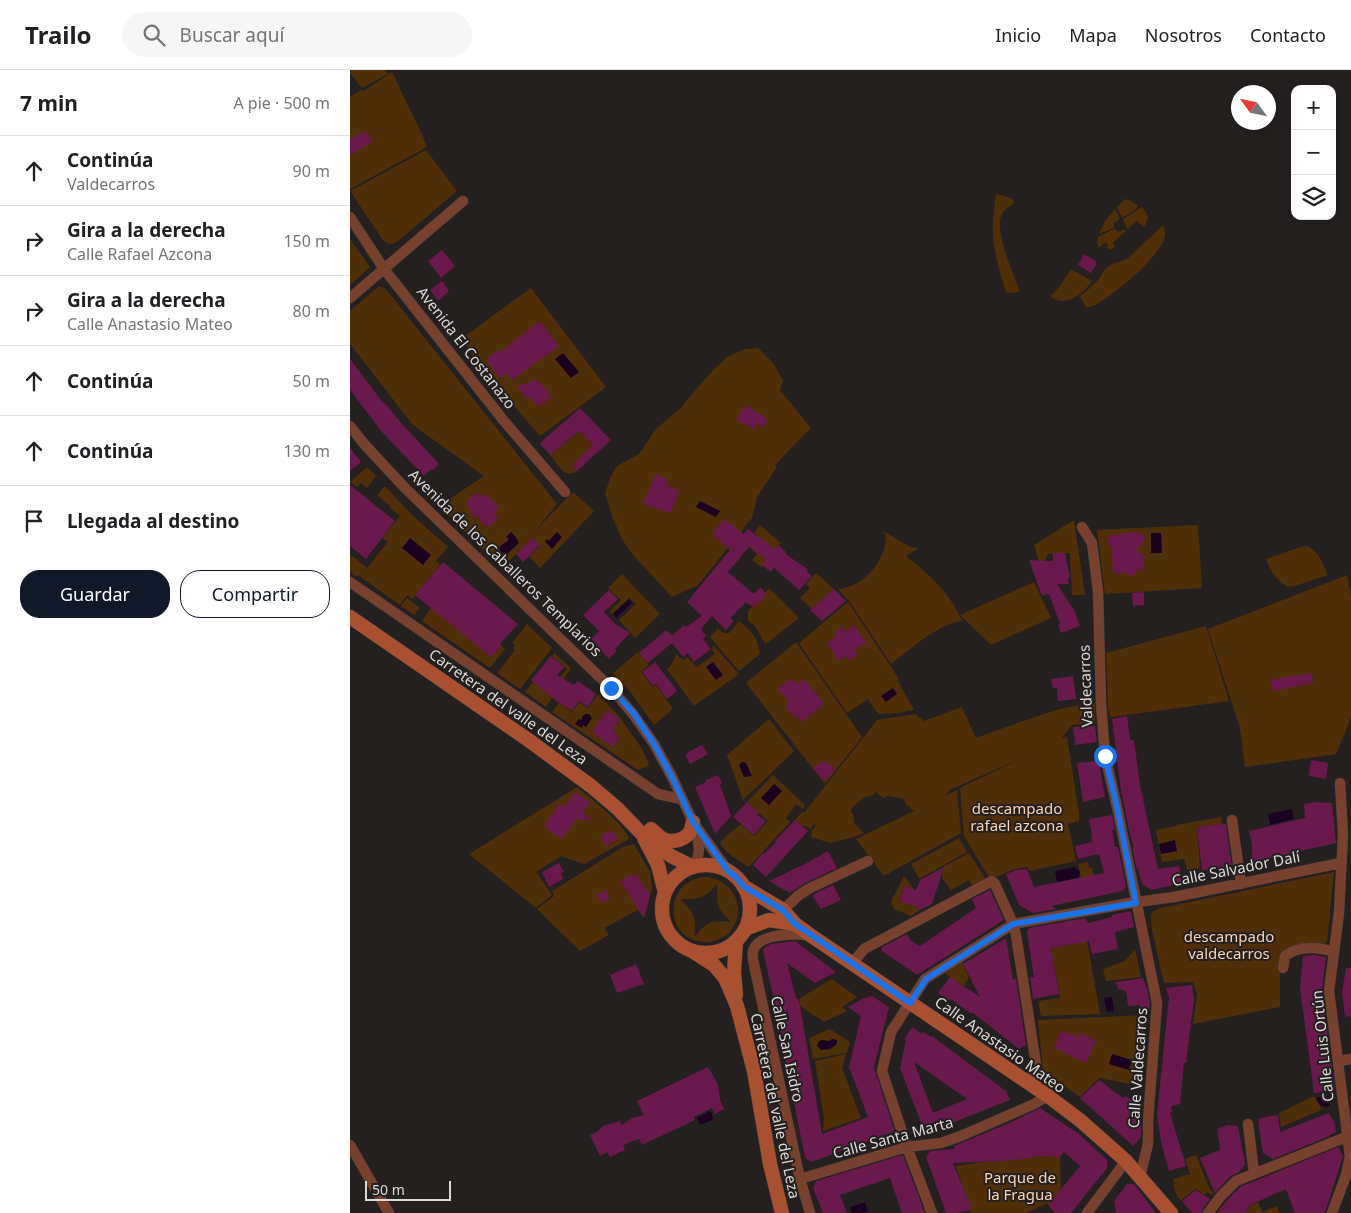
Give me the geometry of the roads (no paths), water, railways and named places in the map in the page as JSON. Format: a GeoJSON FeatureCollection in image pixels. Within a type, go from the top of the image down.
{"type":"FeatureCollection","features":[{"type":"Feature","properties":{"kind":"main road","name":"Carretera del valle del Leza"},"geometry":{"type":"LineString","coordinates":[[350,616],[527,739],[591,786],[618,809],[641,833]]}},
{"type":"Feature","properties":{"kind":"main road"},"geometry":{"type":"LineString","coordinates":[[591,786],[622,805],[663,839],[678,841],[687,836],[695,825]]}},
{"type":"Feature","properties":{"kind":"main road"},"geometry":{"type":"LineString","coordinates":[[641,833],[671,856],[695,866],[717,867],[728,871],[743,886],[750,912],[745,929],[736,941],[726,948],[715,952],[703,953],[692,951]]}},
{"type":"Feature","properties":{"kind":"main road"},"geometry":{"type":"LineString","coordinates":[[641,833],[658,866],[665,893]]}},
{"type":"Feature","properties":{"kind":"main road"},"geometry":{"type":"LineString","coordinates":[[695,866],[681,872],[671,882],[665,893],[662,907],[663,921],[669,934],[679,944],[714,965],[725,978],[736,1006]]}},
{"type":"Feature","properties":{"kind":"main road"},"geometry":{"type":"LineString","coordinates":[[743,886],[783,910],[795,924]]}},
{"type":"Feature","properties":{"kind":"main road"},"geometry":{"type":"LineString","coordinates":[[745,929],[769,920],[783,910]]}},
{"type":"Feature","properties":{"kind":"main road"},"geometry":{"type":"LineString","coordinates":[[769,920],[795,924]]}},
{"type":"Feature","properties":{"kind":"main road","name":"Calle Anastasio Mateo"},"geometry":{"type":"LineString","coordinates":[[795,924],[1048,1096],[1128,1163],[1171,1213]]}},
{"type":"Feature","properties":{"kind":"main road"},"geometry":{"type":"LineString","coordinates":[[736,941],[734,972],[736,1006]]}},
{"type":"Feature","properties":{"kind":"main road","name":"Carretera del valle del Leza"},"geometry":{"type":"LineString","coordinates":[[736,1006],[754,1072],[770,1164],[782,1213]]}},
{"type":"Feature","properties":{"kind":"street"},"geometry":{"type":"LineString","coordinates":[[350,298],[463,201]]}},
{"type":"Feature","properties":{"kind":"street","name":"Avenida El Costanazo"},"geometry":{"type":"LineString","coordinates":[[350,218],[384,269],[504,420],[565,492]]}},
{"type":"Feature","properties":{"kind":"street","name":"Avenida de los Caballeros Templarios"},"geometry":{"type":"LineString","coordinates":[[350,426],[404,487],[611,688],[634,714],[654,744],[695,825],[728,871]]}},
{"type":"Feature","properties":{"kind":"street","name":"Valdecarros"},"geometry":{"type":"LineString","coordinates":[[1082,527],[1092,543],[1098,591],[1101,703],[1105,756],[1136,903]]}},
{"type":"Feature","properties":{"kind":"street"},"geometry":{"type":"LineString","coordinates":[[350,582],[658,794],[681,799]]}},
{"type":"Feature","properties":{"kind":"street","name":"Calle Luis Ortún"},"geometry":{"type":"LineString","coordinates":[[1332,1213],[1346,1175],[1350,1156],[1350,1135],[1329,991],[1339,913],[1343,834],[1340,783]]}},
{"type":"Feature","properties":{"kind":"street"},"geometry":{"type":"LineString","coordinates":[[1232,820],[1241,884]]}},
{"type":"Feature","properties":{"kind":"street","name":"Avenida de los Caballeros Templarios"},"geometry":{"type":"LineString","coordinates":[[695,825],[699,850],[695,866]]}},
{"type":"Feature","properties":{"kind":"street"},"geometry":{"type":"LineString","coordinates":[[783,910],[799,895],[810,888],[868,861]]}},
{"type":"Feature","properties":{"kind":"street","name":"Calle Salvador Dalí"},"geometry":{"type":"LineString","coordinates":[[1013,924],[1174,897],[1341,863]]}},
{"type":"Feature","properties":{"kind":"street"},"geometry":{"type":"LineString","coordinates":[[852,964],[864,949],[992,881],[1013,924],[1036,1064],[1028,1083]]}},
{"type":"Feature","properties":{"kind":"street","name":"Calle Valdecarros"},"geometry":{"type":"LineString","coordinates":[[1136,903],[1157,1004],[1148,1144],[1140,1177]]}},
{"type":"Feature","properties":{"kind":"street"},"geometry":{"type":"LineString","coordinates":[[932,1213],[882,1071],[891,1032],[926,979],[1013,924]]}},
{"type":"Feature","properties":{"kind":"street","name":"Calle San Isidro"},"geometry":{"type":"LineString","coordinates":[[810,934],[791,934],[765,940],[757,945],[753,951],[753,960],[800,1179],[810,1213]]}},
{"type":"Feature","properties":{"kind":"street"},"geometry":{"type":"LineString","coordinates":[[1284,968],[1285,956],[1297,950],[1323,949],[1334,952]]}},
{"type":"Feature","properties":{"kind":"street"},"geometry":{"type":"LineString","coordinates":[[1338,1061],[1351,1059]]}},
{"type":"Feature","properties":{"kind":"street","name":"Calle Santa Marta"},"geometry":{"type":"LineString","coordinates":[[800,1179],[907,1146],[940,1143],[961,1136],[1048,1096]]}},
{"type":"Feature","properties":{"kind":"street"},"geometry":{"type":"LineString","coordinates":[[1248,1124],[1254,1173]]}},
{"type":"Feature","properties":{"kind":"street"},"geometry":{"type":"LineString","coordinates":[[1208,1213],[1220,1196],[1236,1181],[1350,1135]]}},
{"type":"Feature","properties":{"kind":"street"},"geometry":{"type":"LineString","coordinates":[[350,1145],[389,1213]]}},
{"type":"Feature","properties":{"kind":"street"},"geometry":{"type":"LineString","coordinates":[[1087,1213],[1128,1163]]}},
{"type":"Feature","properties":{"kind":"street"},"geometry":{"type":"LineString","coordinates":[[1095,1213],[1128,1163]]}},
{"type":"Feature","properties":{"kind":"park label","name":"descampado rafael azcona"},"geometry":{"type":"Point","coordinates":[1017,818]}},
{"type":"Feature","properties":{"kind":"park label","name":"descampado valdecarros"},"geometry":{"type":"Point","coordinates":[1229,946]}},
{"type":"Feature","properties":{"kind":"park label","name":"Parque de la Fragua"},"geometry":{"type":"Point","coordinates":[1020,1186]}}]}
